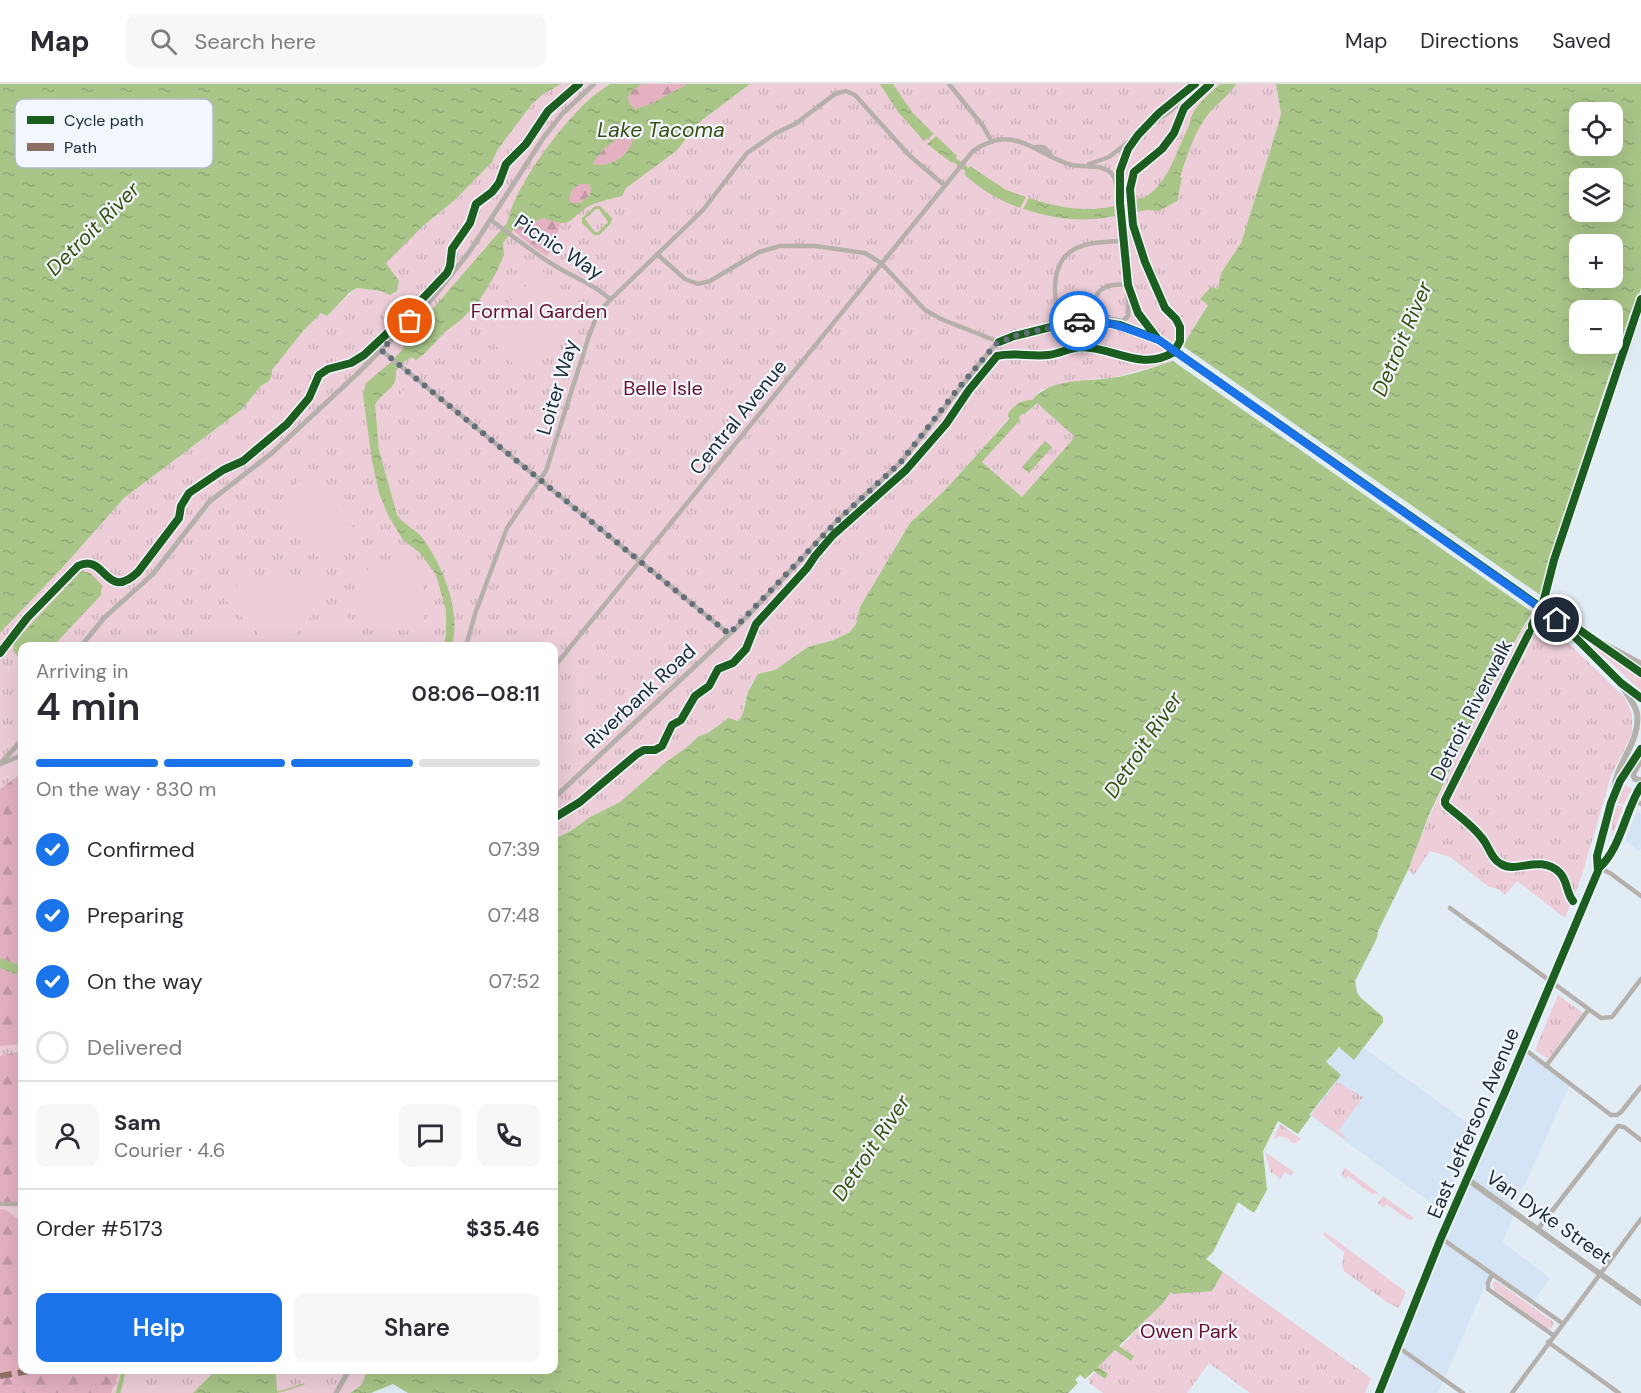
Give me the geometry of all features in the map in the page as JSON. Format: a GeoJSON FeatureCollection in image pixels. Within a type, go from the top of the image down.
{"type":"FeatureCollection","features":[{"type":"Feature","properties":{"kind":"main road"},"geometry":{"type":"LineString","coordinates":[[1582,632],[1641,664]]}},
{"type":"Feature","properties":{"kind":"main road"},"geometry":{"type":"LineString","coordinates":[[1613,798],[1615,779],[1634,741],[1638,725],[1636,708],[1624,691],[1622,683]]}},
{"type":"Feature","properties":{"kind":"main road","name":"East Jefferson Avenue"},"geometry":{"type":"LineString","coordinates":[[1599,868],[1597,856],[1613,798],[1620,781],[1641,749]]}},
{"type":"Feature","properties":{"kind":"main road"},"geometry":{"type":"LineString","coordinates":[[1641,760],[1633,774],[1635,780],[1641,780]]}},
{"type":"Feature","properties":{"kind":"main road","name":"East Jefferson Avenue"},"geometry":{"type":"LineString","coordinates":[[1379,1393],[1441,1238],[1599,868],[1608,859],[1633,798],[1641,786]]}},
{"type":"Feature","properties":{"kind":"main road","name":"Van Dyke Street"},"geometry":{"type":"LineString","coordinates":[[1467,1179],[1641,1303]]}},
{"type":"Feature","properties":{"kind":"street"},"geometry":{"type":"LineString","coordinates":[[84,642],[105,617],[153,574],[209,502],[272,453],[381,350],[446,282],[544,137],[562,114],[594,84]]}},
{"type":"Feature","properties":{"kind":"street"},"geometry":{"type":"LineString","coordinates":[[949,84],[983,126],[992,142],[1014,140],[1036,147],[1072,165],[1095,166],[1111,173],[1120,203]]}},
{"type":"Feature","properties":{"kind":"street"},"geometry":{"type":"LineString","coordinates":[[1083,166],[1110,157],[1155,119],[1162,117],[1195,84]]}},
{"type":"Feature","properties":{"kind":"street","name":"Loiter Way"},"geometry":{"type":"LineString","coordinates":[[467,642],[476,611],[507,528],[546,471],[596,318],[610,299],[703,210],[747,153],[776,133],[795,124],[835,94],[849,91],[865,105],[909,155],[944,185]]}},
{"type":"Feature","properties":{"kind":"street"},"geometry":{"type":"LineString","coordinates":[[657,254],[685,279],[698,284],[710,281],[759,252],[780,246],[840,248],[870,255],[881,263],[925,310],[999,342],[1059,325],[1100,318],[1121,321],[1127,318],[1129,311],[1119,180],[1121,165],[1138,135]]}},
{"type":"Feature","properties":{"kind":"street","name":"Central Avenue"},"geometry":{"type":"LineString","coordinates":[[558,662],[957,169],[973,151],[992,142]]}},
{"type":"Feature","properties":{"kind":"street","name":"Picnic Way"},"geometry":{"type":"LineString","coordinates":[[490,220],[557,267],[594,286],[610,299]]}},
{"type":"Feature","properties":{"kind":"street"},"geometry":{"type":"LineString","coordinates":[[1059,325],[1055,279],[1057,266],[1062,258],[1077,248],[1103,242],[1123,241]]}},
{"type":"Feature","properties":{"kind":"street"},"geometry":{"type":"LineString","coordinates":[[1094,320],[1093,302],[1097,293],[1109,285],[1128,285]]}},
{"type":"Feature","properties":{"kind":"street"},"geometry":{"type":"LineString","coordinates":[[1128,285],[1138,313],[1161,341]]}},
{"type":"Feature","properties":{"kind":"street"},"geometry":{"type":"LineString","coordinates":[[1094,320],[1128,328],[1161,341],[1556,618],[1582,632],[1641,673]]}},
{"type":"Feature","properties":{"kind":"street","name":"Riverbank Road"},"geometry":{"type":"LineString","coordinates":[[558,794],[729,634],[841,517],[900,463],[964,381],[999,342]]}},
{"type":"Feature","properties":{"kind":"street"},"geometry":{"type":"LineString","coordinates":[[381,350],[729,634]]}},
{"type":"Feature","properties":{"kind":"street"},"geometry":{"type":"LineString","coordinates":[[1556,618],[1622,683],[1641,698]]}},
{"type":"Feature","properties":{"kind":"street"},"geometry":{"type":"LineString","coordinates":[[0,764],[18,744]]}},
{"type":"Feature","properties":{"kind":"street"},"geometry":{"type":"LineString","coordinates":[[0,764],[18,757]]}},
{"type":"Feature","properties":{"kind":"street"},"geometry":{"type":"LineString","coordinates":[[1633,798],[1641,804]]}},
{"type":"Feature","properties":{"kind":"street"},"geometry":{"type":"LineString","coordinates":[[1599,868],[1615,876],[1641,896]]}},
{"type":"Feature","properties":{"kind":"street"},"geometry":{"type":"LineString","coordinates":[[1450,908],[1601,1018],[1607,1019],[1614,1015],[1641,979]]}},
{"type":"Feature","properties":{"kind":"street"},"geometry":{"type":"LineString","coordinates":[[1546,1066],[1589,1009]]}},
{"type":"Feature","properties":{"kind":"street"},"geometry":{"type":"LineString","coordinates":[[1523,1048],[1609,1114],[1615,1115],[1621,1112],[1641,1087]]}},
{"type":"Feature","properties":{"kind":"street"},"geometry":{"type":"LineString","coordinates":[[1538,1229],[1618,1126],[1624,1127],[1641,1140]]}},
{"type":"Feature","properties":{"kind":"street"},"geometry":{"type":"LineString","coordinates":[[0,1203],[18,1204]]}},
{"type":"Feature","properties":{"kind":"street"},"geometry":{"type":"LineString","coordinates":[[1512,1393],[1641,1219]]}},
{"type":"Feature","properties":{"kind":"street"},"geometry":{"type":"LineString","coordinates":[[1441,1238],[1562,1323]]}},
{"type":"Feature","properties":{"kind":"street"},"geometry":{"type":"LineString","coordinates":[[1492,1274],[1487,1285],[1488,1290],[1553,1335]]}},
{"type":"Feature","properties":{"kind":"street"},"geometry":{"type":"LineString","coordinates":[[1548,1342],[1619,1393]]}},
{"type":"Feature","properties":{"kind":"street"},"geometry":{"type":"LineString","coordinates":[[1398,1347],[1462,1393]]}},
{"type":"Feature","properties":{"kind":"street"},"geometry":{"type":"LineString","coordinates":[[336,1393],[347,1374]]}},
{"type":"Feature","properties":{"kind":"shaded area"},"geometry":{"type":"Polygon","coordinates":[[[1637,811],[1641,814],[1641,848],[1639,851],[1625,841],[1637,811]]]}},
{"type":"Feature","properties":{"kind":"shaded area"},"geometry":{"type":"Polygon","coordinates":[[[1339,1047],[1354,1059],[1364,1048],[1476,1129],[1441,1210],[1309,1115],[1340,1076],[1325,1063],[1339,1047]]]}},
{"type":"Feature","properties":{"kind":"shaded area"},"geometry":{"type":"Polygon","coordinates":[[[1523,1048],[1570,1084],[1525,1184],[1509,1208],[1515,1213],[1502,1242],[1550,1278],[1533,1302],[1492,1274],[1438,1393],[1379,1393],[1523,1048]]]}},
{"type":"Feature","properties":{"kind":"green space","name":"Belle Isle"},"geometry":{"type":"Polygon","coordinates":[[[561,84],[1276,84],[1281,113],[1241,243],[1221,273],[1218,289],[1214,288],[1201,299],[1208,304],[1173,361],[1112,378],[1093,379],[1041,390],[1032,400],[1017,404],[1009,418],[946,489],[910,523],[860,607],[856,624],[850,632],[834,640],[808,647],[775,670],[759,674],[751,684],[742,717],[738,721],[729,719],[708,733],[699,736],[620,802],[588,818],[571,831],[558,837],[558,642],[18,642],[18,1374],[365,1374],[361,1384],[350,1393],[0,1393],[0,633],[124,498],[241,410],[261,386],[269,381],[272,370],[303,331],[321,313],[338,304],[357,288],[381,291],[390,295],[397,291],[399,281],[385,263],[423,226],[456,199],[492,162],[498,149],[532,104],[543,94],[561,84]]]}},
{"type":"Feature","properties":{"kind":"green space"},"geometry":{"type":"Polygon","coordinates":[[[642,84],[687,84],[651,104],[635,109],[629,103],[628,97],[642,84]]]}},
{"type":"Feature","properties":{"kind":"green space"},"geometry":{"type":"Polygon","coordinates":[[[635,133],[630,147],[621,157],[608,164],[593,164],[610,144],[635,133]]]}},
{"type":"Feature","properties":{"kind":"green space"},"geometry":{"type":"Polygon","coordinates":[[[580,184],[589,184],[590,195],[580,203],[571,203],[569,198],[573,189],[580,184]]]}},
{"type":"Feature","properties":{"kind":"green space"},"geometry":{"type":"Polygon","coordinates":[[[643,210],[661,227],[660,233],[648,226],[642,213],[643,210]]]}},
{"type":"Feature","properties":{"kind":"green space"},"geometry":{"type":"Polygon","coordinates":[[[545,218],[561,223],[547,256],[513,230],[545,218]]]}},
{"type":"Feature","properties":{"kind":"green space"},"geometry":{"type":"Polygon","coordinates":[[[592,263],[607,278],[606,282],[581,273],[592,263]]]}},
{"type":"Feature","properties":{"kind":"green space","name":"Formal Garden"},"geometry":{"type":"Polygon","coordinates":[[[542,270],[580,309],[518,369],[501,352],[504,349],[500,345],[497,347],[481,330],[542,270]]]}},
{"type":"Feature","properties":{"kind":"green space"},"geometry":{"type":"Polygon","coordinates":[[[410,383],[423,392],[407,411],[392,403],[410,383]]]}},
{"type":"Feature","properties":{"kind":"green space"},"geometry":{"type":"Polygon","coordinates":[[[1037,403],[1076,437],[1022,497],[982,462],[1020,420],[1019,417],[1023,413],[1026,414],[1037,403]]]}},
{"type":"Feature","properties":{"kind":"green space"},"geometry":{"type":"Polygon","coordinates":[[[339,416],[350,420],[344,437],[333,433],[339,416]]]}},
{"type":"Feature","properties":{"kind":"green space"},"geometry":{"type":"Polygon","coordinates":[[[302,478],[356,530],[324,563],[270,512],[302,478]]]}},
{"type":"Feature","properties":{"kind":"green space"},"geometry":{"type":"Polygon","coordinates":[[[418,566],[421,569],[425,630],[394,629],[382,626],[364,612],[355,588],[353,571],[418,566]]]}},
{"type":"Feature","properties":{"kind":"green space"},"geometry":{"type":"Polygon","coordinates":[[[280,573],[308,578],[332,593],[289,642],[267,642],[222,597],[235,587],[264,575],[280,573]]]}},
{"type":"Feature","properties":{"kind":"green space"},"geometry":{"type":"Polygon","coordinates":[[[337,604],[351,621],[359,642],[300,642],[337,604]]]}},
{"type":"Feature","properties":{"kind":"green space"},"geometry":{"type":"Polygon","coordinates":[[[224,614],[256,642],[208,642],[224,614]]]}},
{"type":"Feature","properties":{"kind":"green space"},"geometry":{"type":"Polygon","coordinates":[[[1531,614],[1552,627],[1625,698],[1632,714],[1632,734],[1611,776],[1581,878],[1565,918],[1517,881],[1505,895],[1498,889],[1489,887],[1450,857],[1430,851],[1414,875],[1408,870],[1465,740],[1531,614]]]}},
{"type":"Feature","properties":{"kind":"green space"},"geometry":{"type":"Polygon","coordinates":[[[137,633],[145,642],[131,642],[129,640],[137,633]]]}},
{"type":"Feature","properties":{"kind":"green space"},"geometry":{"type":"Polygon","coordinates":[[[1582,635],[1641,677],[1641,691],[1607,659],[1596,652],[1582,635]]]}},
{"type":"Feature","properties":{"kind":"green space"},"geometry":{"type":"Polygon","coordinates":[[[1507,678],[1510,679],[1501,709],[1494,706],[1507,678]]]}},
{"type":"Feature","properties":{"kind":"green space"},"geometry":{"type":"Polygon","coordinates":[[[18,776],[18,965],[0,958],[0,789],[18,776]]]}},
{"type":"Feature","properties":{"kind":"green space"},"geometry":{"type":"Polygon","coordinates":[[[1625,785],[1632,789],[1623,805],[1617,803],[1625,785]]]}},
{"type":"Feature","properties":{"kind":"green space"},"geometry":{"type":"Polygon","coordinates":[[[1617,805],[1623,807],[1612,836],[1612,820],[1617,805]]]}},
{"type":"Feature","properties":{"kind":"green space"},"geometry":{"type":"Polygon","coordinates":[[[0,968],[18,975],[18,1044],[0,1046],[0,968]]]}},
{"type":"Feature","properties":{"kind":"green space"},"geometry":{"type":"Polygon","coordinates":[[[1558,995],[1583,1013],[1548,1059],[1535,1050],[1558,995]]]}},
{"type":"Feature","properties":{"kind":"green space"},"geometry":{"type":"Polygon","coordinates":[[[18,1052],[18,1202],[0,1202],[0,1056],[18,1052]]]}},
{"type":"Feature","properties":{"kind":"green space"},"geometry":{"type":"Polygon","coordinates":[[[1337,1082],[1363,1097],[1338,1131],[1346,1137],[1344,1139],[1311,1115],[1337,1082]]]}},
{"type":"Feature","properties":{"kind":"green space"},"geometry":{"type":"Polygon","coordinates":[[[1280,1124],[1301,1139],[1294,1144],[1287,1138],[1279,1136],[1276,1140],[1274,1138],[1280,1124]]]}},
{"type":"Feature","properties":{"kind":"green space"},"geometry":{"type":"Polygon","coordinates":[[[1265,1152],[1294,1172],[1291,1176],[1285,1172],[1280,1180],[1271,1173],[1265,1152]]]}},
{"type":"Feature","properties":{"kind":"green space"},"geometry":{"type":"Polygon","coordinates":[[[1345,1168],[1378,1194],[1372,1194],[1348,1176],[1346,1179],[1341,1175],[1345,1168]]]}},
{"type":"Feature","properties":{"kind":"green space"},"geometry":{"type":"Polygon","coordinates":[[[1383,1196],[1414,1218],[1409,1220],[1386,1204],[1383,1208],[1378,1203],[1383,1196]]]}},
{"type":"Feature","properties":{"kind":"green space"},"geometry":{"type":"Polygon","coordinates":[[[0,1209],[6,1210],[18,1219],[18,1374],[118,1374],[111,1393],[0,1393],[0,1209]]]}},
{"type":"Feature","properties":{"kind":"green space"},"geometry":{"type":"Polygon","coordinates":[[[1325,1232],[1406,1292],[1399,1308],[1388,1303],[1344,1271],[1342,1266],[1344,1252],[1323,1235],[1325,1232]]]}},
{"type":"Feature","properties":{"kind":"green space","name":"Owen Park"},"geometry":{"type":"Polygon","coordinates":[[[1223,1272],[1371,1378],[1365,1393],[1250,1393],[1209,1363],[1187,1393],[1103,1393],[1089,1383],[1088,1379],[1096,1372],[1105,1379],[1098,1367],[1115,1350],[1131,1361],[1133,1356],[1121,1347],[1171,1292],[1212,1291],[1223,1272]]]}},
{"type":"Feature","properties":{"kind":"green space"},"geometry":{"type":"Polygon","coordinates":[[[1496,1281],[1552,1321],[1554,1323],[1552,1328],[1548,1329],[1494,1290],[1492,1283],[1496,1281]]]}},
{"type":"Feature","properties":{"kind":"water","name":"Detroit River"},"geometry":{"type":"Polygon","coordinates":[[[0,84],[561,84],[543,94],[532,104],[498,149],[492,162],[456,199],[423,226],[386,263],[399,281],[397,291],[390,295],[381,291],[357,288],[349,293],[327,316],[321,313],[303,331],[272,370],[269,381],[261,386],[241,410],[124,498],[0,633],[0,84]]]}},
{"type":"Feature","properties":{"kind":"water","name":"Lake Tacoma"},"geometry":{"type":"Polygon","coordinates":[[[610,84],[642,84],[628,97],[629,103],[635,109],[651,104],[687,84],[750,84],[702,120],[676,151],[626,188],[622,196],[589,206],[568,222],[560,223],[544,218],[513,230],[503,243],[504,255],[479,301],[423,355],[416,360],[412,357],[400,365],[396,371],[394,383],[375,405],[379,450],[397,515],[424,540],[438,564],[449,591],[454,633],[453,642],[444,642],[446,610],[436,575],[420,553],[403,540],[388,515],[379,493],[363,395],[366,383],[401,351],[417,327],[507,223],[520,191],[542,155],[554,138],[592,97],[610,84]],[[635,133],[623,136],[600,153],[593,164],[608,164],[620,158],[633,141],[635,133]],[[580,184],[573,189],[569,198],[571,203],[580,203],[590,195],[589,184],[580,184]]]}},
{"type":"Feature","properties":{"kind":"water"},"geometry":{"type":"Polygon","coordinates":[[[880,84],[893,84],[912,112],[934,134],[924,141],[898,112],[880,84]]]}},
{"type":"Feature","properties":{"kind":"water"},"geometry":{"type":"Polygon","coordinates":[[[1220,84],[1236,84],[1204,119],[1180,177],[1182,178],[1177,201],[1159,211],[1147,210],[1126,214],[1125,203],[1147,196],[1167,174],[1192,115],[1204,98],[1220,84]]]}},
{"type":"Feature","properties":{"kind":"water","name":"Detroit River"},"geometry":{"type":"Polygon","coordinates":[[[1276,84],[1641,84],[1641,288],[1623,335],[1623,300],[1569,300],[1569,354],[1617,354],[1539,599],[1486,693],[1429,815],[1408,870],[1355,981],[1360,997],[1383,1017],[1383,1022],[1354,1060],[1339,1047],[1326,1062],[1341,1075],[1309,1115],[1311,1116],[1298,1134],[1278,1121],[1263,1151],[1267,1190],[1254,1213],[1238,1202],[1213,1252],[1206,1259],[1223,1272],[1212,1291],[1174,1294],[1171,1292],[1162,1304],[1119,1346],[1134,1356],[1131,1361],[1115,1350],[1098,1367],[1108,1374],[1105,1379],[1094,1371],[1085,1379],[1080,1375],[1075,1380],[1078,1383],[1068,1393],[408,1393],[393,1384],[371,1393],[350,1393],[361,1384],[365,1374],[558,1374],[558,837],[571,831],[588,818],[620,802],[699,736],[708,733],[729,718],[738,721],[748,692],[758,674],[775,670],[808,647],[834,640],[850,632],[856,624],[860,607],[910,523],[946,489],[1009,419],[1008,414],[1016,405],[1032,400],[1048,388],[1058,384],[1126,375],[1173,361],[1208,305],[1200,299],[1211,287],[1218,289],[1221,273],[1241,243],[1281,113],[1276,84]],[[1037,403],[1019,417],[1020,420],[982,462],[1022,497],[1075,437],[1037,403]]]}},
{"type":"Feature","properties":{"kind":"water"},"geometry":{"type":"Polygon","coordinates":[[[936,136],[957,156],[952,163],[927,144],[936,136]]]}},
{"type":"Feature","properties":{"kind":"water"},"geometry":{"type":"Polygon","coordinates":[[[970,166],[1006,190],[1026,197],[1020,208],[990,194],[970,180],[964,174],[970,166]]]}},
{"type":"Feature","properties":{"kind":"water"},"geometry":{"type":"Polygon","coordinates":[[[1029,198],[1071,208],[1092,209],[1114,206],[1115,216],[1069,219],[1047,215],[1023,209],[1029,198]]]}},
{"type":"Feature","properties":{"kind":"water"},"geometry":{"type":"Polygon","coordinates":[[[595,206],[600,206],[612,218],[611,223],[599,235],[594,235],[582,223],[582,218],[595,206]],[[599,209],[585,219],[595,232],[598,232],[608,222],[599,209]]]}},
{"type":"Feature","properties":{"kind":"water"},"geometry":{"type":"Polygon","coordinates":[[[1045,441],[1052,447],[1029,473],[1022,467],[1045,441]]]}},
{"type":"Feature","properties":{"kind":"water"},"geometry":{"type":"Polygon","coordinates":[[[81,571],[90,573],[102,585],[101,595],[57,642],[18,642],[18,656],[13,651],[14,642],[81,571]]]}},
{"type":"Feature","properties":{"kind":"water"},"geometry":{"type":"Polygon","coordinates":[[[0,958],[18,965],[18,975],[0,968],[0,958]]]}},
{"type":"Feature","properties":{"kind":"water"},"geometry":{"type":"Polygon","coordinates":[[[212,1374],[276,1374],[277,1393],[193,1393],[212,1374]]]}},
{"type":"Feature","properties":{"kind":"pier"},"geometry":{"type":"Polygon","coordinates":[[[1180,344],[1543,597],[1535,614],[1170,359],[1180,344]]]}},
{"type":"Feature","properties":{"kind":"waterway"},"geometry":{"type":"LineString","coordinates":[[950,156],[971,173]]}},
{"type":"Feature","properties":{"kind":"waterway"},"geometry":{"type":"LineString","coordinates":[[118,1393],[123,1374]]}},
{"type":"Feature","properties":{"kind":"waterway"},"geometry":{"type":"LineString","coordinates":[[277,1392],[304,1384]]}},
{"type":"Feature","properties":{"kind":"marked path"},"geometry":{"type":"LineString","coordinates":[[0,1376],[18,1373]]}},
{"type":"Feature","properties":{"kind":"cycle path"},"geometry":{"type":"LineString","coordinates":[[0,653],[27,618],[78,566],[95,565],[112,580],[119,582],[127,580],[138,572],[179,518],[181,506],[189,493],[223,470],[243,461],[287,424],[309,398],[319,375],[328,369],[351,363],[364,355],[410,312],[447,273],[452,249],[470,223],[476,204],[492,192],[499,183],[506,164],[526,144],[548,111],[579,84]]}},
{"type":"Feature","properties":{"kind":"cycle path"},"geometry":{"type":"LineString","coordinates":[[1157,338],[1138,313],[1128,285],[1120,203],[1120,171],[1128,149],[1138,135],[1159,113],[1195,84]]}},
{"type":"Feature","properties":{"kind":"cycle path"},"geometry":{"type":"LineString","coordinates":[[558,816],[580,802],[637,754],[662,746],[672,725],[681,720],[695,696],[709,686],[718,669],[733,663],[746,649],[756,624],[807,568],[833,535],[906,470],[946,424],[969,390],[997,356],[1048,355],[1080,347],[1150,360],[1162,358],[1174,352],[1180,341],[1180,327],[1176,319],[1165,308],[1145,262],[1133,225],[1130,189],[1134,172],[1162,149],[1174,133],[1184,108],[1210,84]]}},
{"type":"Feature","properties":{"kind":"cycle path"},"geometry":{"type":"LineString","coordinates":[[1532,628],[1543,603],[1554,560],[1641,299]]}},
{"type":"Feature","properties":{"kind":"cycle path"},"geometry":{"type":"LineString","coordinates":[[999,342],[1014,336],[1086,320],[1120,325],[1159,340],[1556,618],[1571,624],[1641,673]]}},
{"type":"Feature","properties":{"kind":"cycle path","name":"Detroit Riverwalk"},"geometry":{"type":"LineString","coordinates":[[1445,803],[1529,633]]}},
{"type":"Feature","properties":{"kind":"cycle path"},"geometry":{"type":"LineString","coordinates":[[1573,635],[1621,683],[1641,698]]}},
{"type":"Feature","properties":{"kind":"cycle path"},"geometry":{"type":"LineString","coordinates":[[1379,1393],[1441,1238],[1598,871],[1597,856],[1611,803],[1620,781],[1641,749]]}},
{"type":"Feature","properties":{"kind":"cycle path"},"geometry":{"type":"LineString","coordinates":[[1599,868],[1613,850],[1641,786]]}},
{"type":"Feature","properties":{"kind":"cycle path"},"geometry":{"type":"LineString","coordinates":[[1447,806],[1478,834],[1501,864],[1514,867],[1544,865],[1559,872],[1573,901]]}},
{"type":"Feature","properties":{"kind":"way so far"},"geometry":{"type":"LineString","coordinates":[[410,321],[381,350],[729,634],[841,517],[900,463],[996,344],[1014,336],[1079,321]]}},
{"type":"Feature","properties":{"kind":"route"},"geometry":{"type":"LineString","coordinates":[[1079,321],[1094,320],[1120,325],[1159,340],[1557,620]]}}]}
